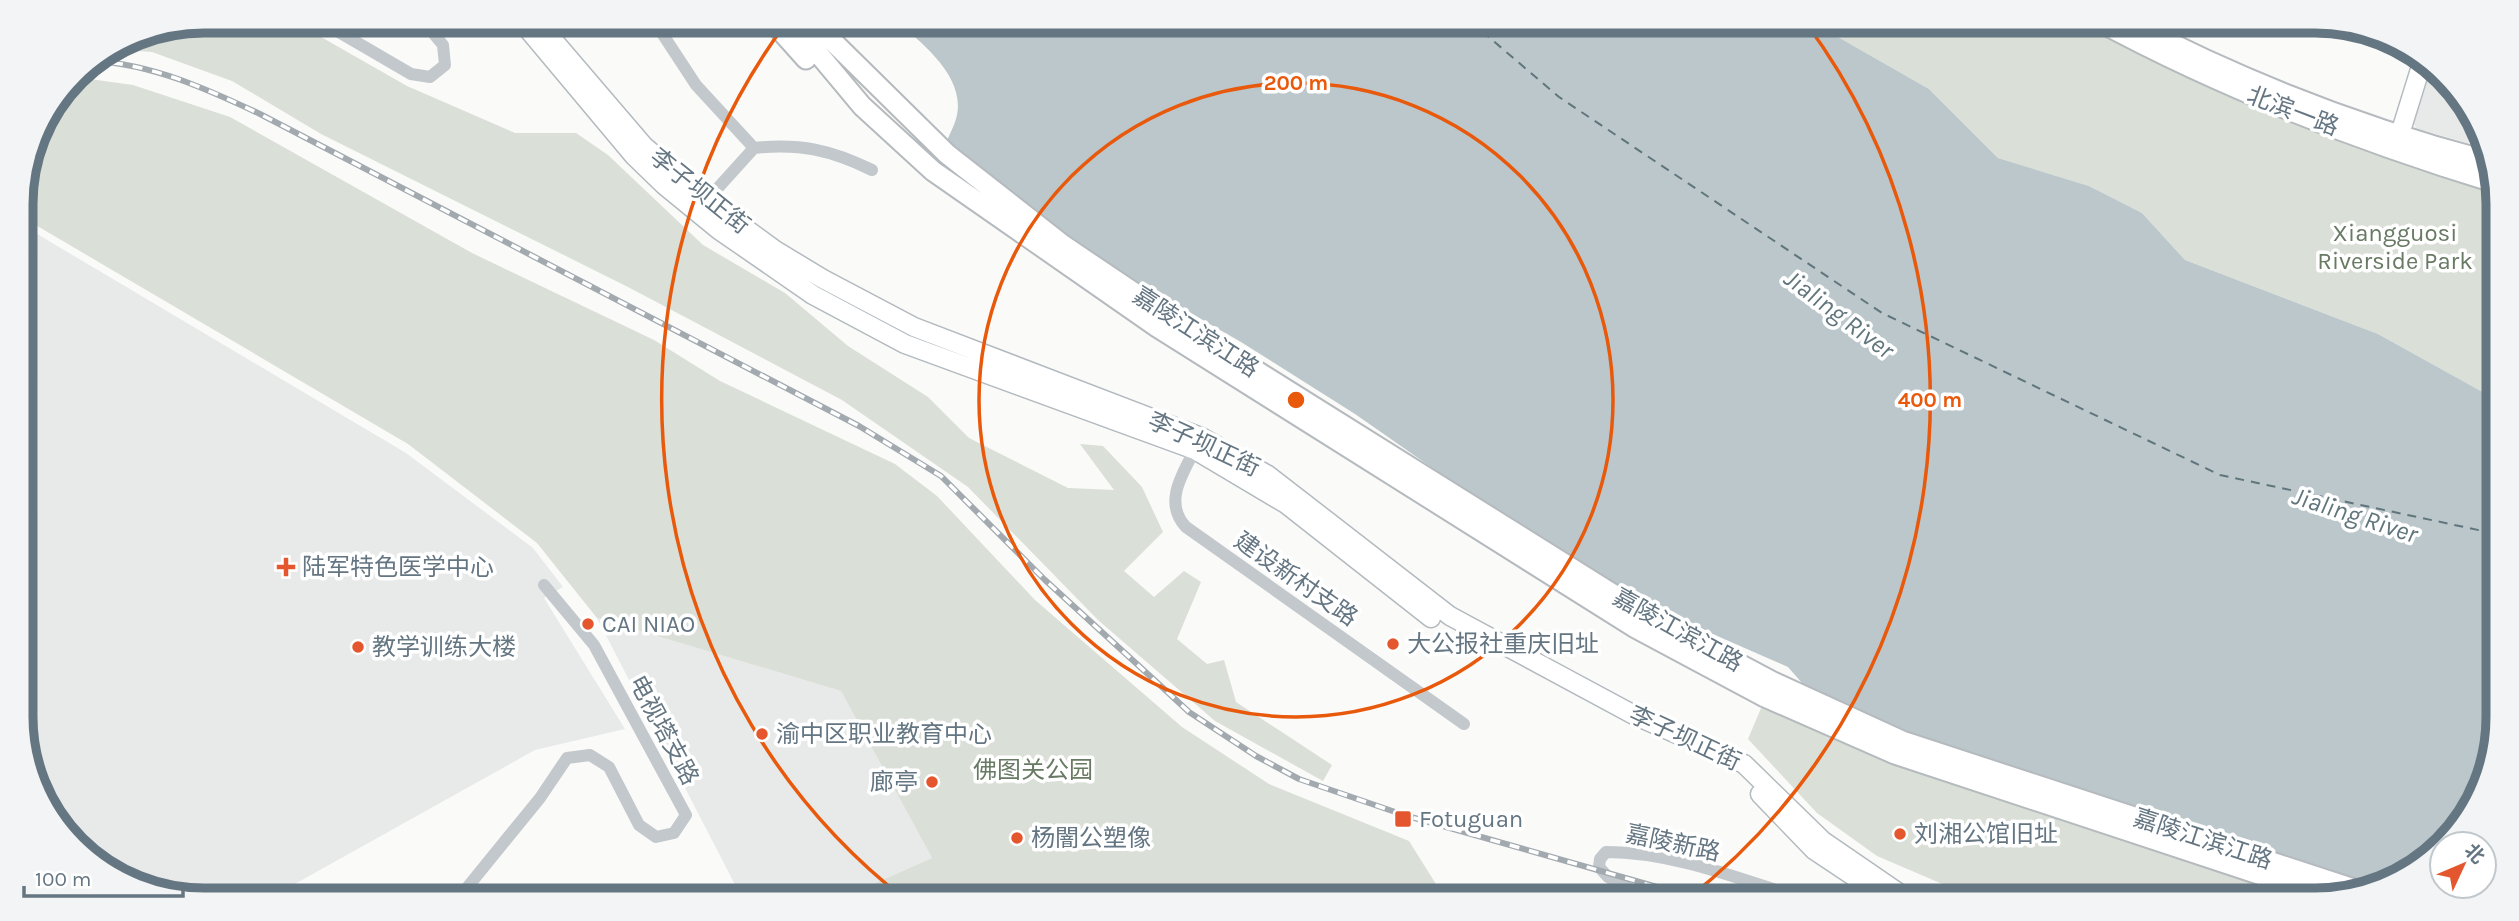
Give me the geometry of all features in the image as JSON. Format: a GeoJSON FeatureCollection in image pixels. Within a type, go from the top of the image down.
{"type":"FeatureCollection","features":[{"type":"Feature","properties":{"kind":"main road","name":"李子坝正街"},"geometry":{"type":"LineString","coordinates":[[531,33],[634,156],[664,185],[719,230],[813,296],[905,344],[1198,444]]}},
{"type":"Feature","properties":{"kind":"main road","name":"李子坝正街"},"geometry":{"type":"LineString","coordinates":[[547,33],[644,146],[707,200],[823,279],[914,327],[1198,444],[1264,481],[1468,633],[1626,725],[1741,776],[1814,850],[1870,887]]}},
{"type":"Feature","properties":{"kind":"main road"},"geometry":{"type":"LineString","coordinates":[[783,33],[806,59],[933,171],[1057,251]]}},
{"type":"Feature","properties":{"kind":"main road"},"geometry":{"type":"LineString","coordinates":[[801,33],[862,106]]}},
{"type":"Feature","properties":{"kind":"main road"},"geometry":{"type":"LineString","coordinates":[[823,33],[947,154],[1057,251]]}},
{"type":"Feature","properties":{"kind":"main road","name":"北滨一路"},"geometry":{"type":"LineString","coordinates":[[2120,33],[2163,56],[2271,105],[2483,179]]}},
{"type":"Feature","properties":{"kind":"main road","name":"北滨一路"},"geometry":{"type":"LineString","coordinates":[[2151,33],[2224,70],[2314,105],[2479,158]]}},
{"type":"Feature","properties":{"kind":"main road"},"geometry":{"type":"LineString","coordinates":[[2400,134],[2420,70]]}},
{"type":"Feature","properties":{"kind":"main road","name":"嘉陵江滨江路"},"geometry":{"type":"LineString","coordinates":[[1057,251],[1176,320],[1643,613],[1771,681],[1902,741],[2341,885]]}},
{"type":"Feature","properties":{"kind":"main road","name":"嘉陵江滨江路"},"geometry":{"type":"LineString","coordinates":[[1057,251],[1157,327],[1634,627],[1765,697],[1895,754],[2298,887]]}},
{"type":"Feature","properties":{"kind":"main road","name":"李子坝正街"},"geometry":{"type":"LineString","coordinates":[[1468,633],[1634,715],[1744,764],[1823,841],[1890,887]]}},
{"type":"Feature","properties":{"kind":"street"},"geometry":{"type":"LineString","coordinates":[[341,33],[411,74],[430,77],[446,65],[443,45],[433,33]]}},
{"type":"Feature","properties":{"kind":"street"},"geometry":{"type":"LineString","coordinates":[[662,33],[696,85],[754,148]]}},
{"type":"Feature","properties":{"kind":"street"},"geometry":{"type":"LineString","coordinates":[[707,200],[754,148],[797,145],[846,157],[872,170]]}},
{"type":"Feature","properties":{"kind":"street","name":"建设新村支路"},"geometry":{"type":"LineString","coordinates":[[1198,444],[1173,498],[1177,518],[1464,724]]}},
{"type":"Feature","properties":{"kind":"street","name":"电视塔支路"},"geometry":{"type":"LineString","coordinates":[[467,888],[540,799],[567,758],[590,754],[609,767],[639,825],[656,837],[674,833],[686,815],[594,645],[544,585]]}},
{"type":"Feature","properties":{"kind":"street","name":"嘉陵新路"},"geometry":{"type":"LineString","coordinates":[[1627,887],[1608,877],[1599,867],[1600,859],[1606,852],[1671,859],[1765,887]]}},
{"type":"Feature","properties":{"kind":"shaded area"},"geometry":{"type":"Polygon","coordinates":[[[2426,74],[2450,100],[2463,119],[2475,145],[2416,128],[2412,120],[2426,74]]]}},
{"type":"Feature","properties":{"kind":"shaded area","name":"陆军特色医学中心"},"geometry":{"type":"Polygon","coordinates":[[[34,232],[406,453],[533,548],[563,587],[544,598],[625,729],[535,750],[288,888],[204,888],[149,879],[109,859],[76,830],[62,812],[42,772],[33,717],[34,232]]]}},
{"type":"Feature","properties":{"kind":"shaded area","name":"渝中区职业教育中心"},"geometry":{"type":"Polygon","coordinates":[[[597,618],[841,691],[932,858],[865,888],[737,888],[597,618]]]}},
{"type":"Feature","properties":{"kind":"green space"},"geometry":{"type":"Polygon","coordinates":[[[314,33],[407,86],[515,133],[576,133],[608,155],[703,245],[785,293],[848,346],[928,397],[969,438],[1068,488],[1114,490],[1080,444],[1103,446],[1142,487],[1163,532],[1124,571],[1154,597],[1184,571],[1201,582],[1177,639],[1207,664],[1224,660],[1236,702],[1332,765],[1323,781],[1215,721],[1098,620],[968,487],[842,400],[628,287],[321,134],[232,81],[152,52],[130,50],[149,42],[182,35],[314,33]]]}},
{"type":"Feature","properties":{"kind":"green space","name":"Xiangguosi Riverside Park"},"geometry":{"type":"Polygon","coordinates":[[[1831,33],[2110,33],[2160,60],[2484,185],[2486,394],[2378,334],[2185,260],[2142,213],[2089,186],[1998,158],[1929,89],[1831,33]]]}},
{"type":"Feature","properties":{"kind":"green space","name":"佛图关公园"},"geometry":{"type":"Polygon","coordinates":[[[88,79],[133,85],[230,117],[472,253],[654,340],[720,381],[895,464],[937,496],[1035,600],[1182,727],[1269,784],[1409,841],[1438,887],[865,888],[932,858],[841,691],[597,618],[537,543],[408,444],[34,224],[35,182],[42,149],[56,119],[88,79]]]}},
{"type":"Feature","properties":{"kind":"green space"},"geometry":{"type":"Polygon","coordinates":[[[1762,706],[1906,769],[2264,887],[1950,887],[1877,856],[1817,813],[1748,739],[1762,706]]]}},
{"type":"Feature","properties":{"kind":"water","name":"Jialing River"},"geometry":{"type":"Polygon","coordinates":[[[910,33],[1831,33],[1929,89],[1998,158],[2089,186],[2142,213],[2185,260],[2378,334],[2486,394],[2486,717],[2480,761],[2468,792],[2443,830],[2428,830],[2428,845],[2410,859],[2370,879],[2326,887],[1844,731],[1788,667],[1699,628],[1540,543],[1355,414],[1241,342],[1126,276],[943,156],[957,115],[958,101],[948,74],[910,33]]]}},
{"type":"Feature","properties":{"kind":"ferry route"},"geometry":{"type":"LineString","coordinates":[[1484,33],[1559,97],[1882,313],[2220,475],[2486,532]]}},
{"type":"Feature","properties":{"kind":"railway"},"geometry":{"type":"LineString","coordinates":[[110,62],[179,79],[260,114],[859,426],[941,476],[1045,580],[1189,712],[1256,756],[1299,779],[1404,815],[1658,887]]}},
{"type":"Feature","properties":{"kind":"place","name":"陆军特色医学中心"},"geometry":{"type":"Point","coordinates":[286,567]}},
{"type":"Feature","properties":{"kind":"place","name":"CAI NIAO"},"geometry":{"type":"Point","coordinates":[588,624]}},
{"type":"Feature","properties":{"kind":"place","name":"大公报社重庆旧址"},"geometry":{"type":"Point","coordinates":[1393,644]}},
{"type":"Feature","properties":{"kind":"place","name":"教学训练大楼"},"geometry":{"type":"Point","coordinates":[358,647]}},
{"type":"Feature","properties":{"kind":"place","name":"渝中区职业教育中心"},"geometry":{"type":"Point","coordinates":[762,734]}},
{"type":"Feature","properties":{"kind":"place","name":"廊亭"},"geometry":{"type":"Point","coordinates":[932,782]}},
{"type":"Feature","properties":{"kind":"place","name":"Fotuguan"},"geometry":{"type":"Point","coordinates":[1403,819]}},
{"type":"Feature","properties":{"kind":"place","name":"刘湘公馆旧址"},"geometry":{"type":"Point","coordinates":[1900,834]}},
{"type":"Feature","properties":{"kind":"place","name":"杨闇公塑像"},"geometry":{"type":"Point","coordinates":[1017,838]}}]}
